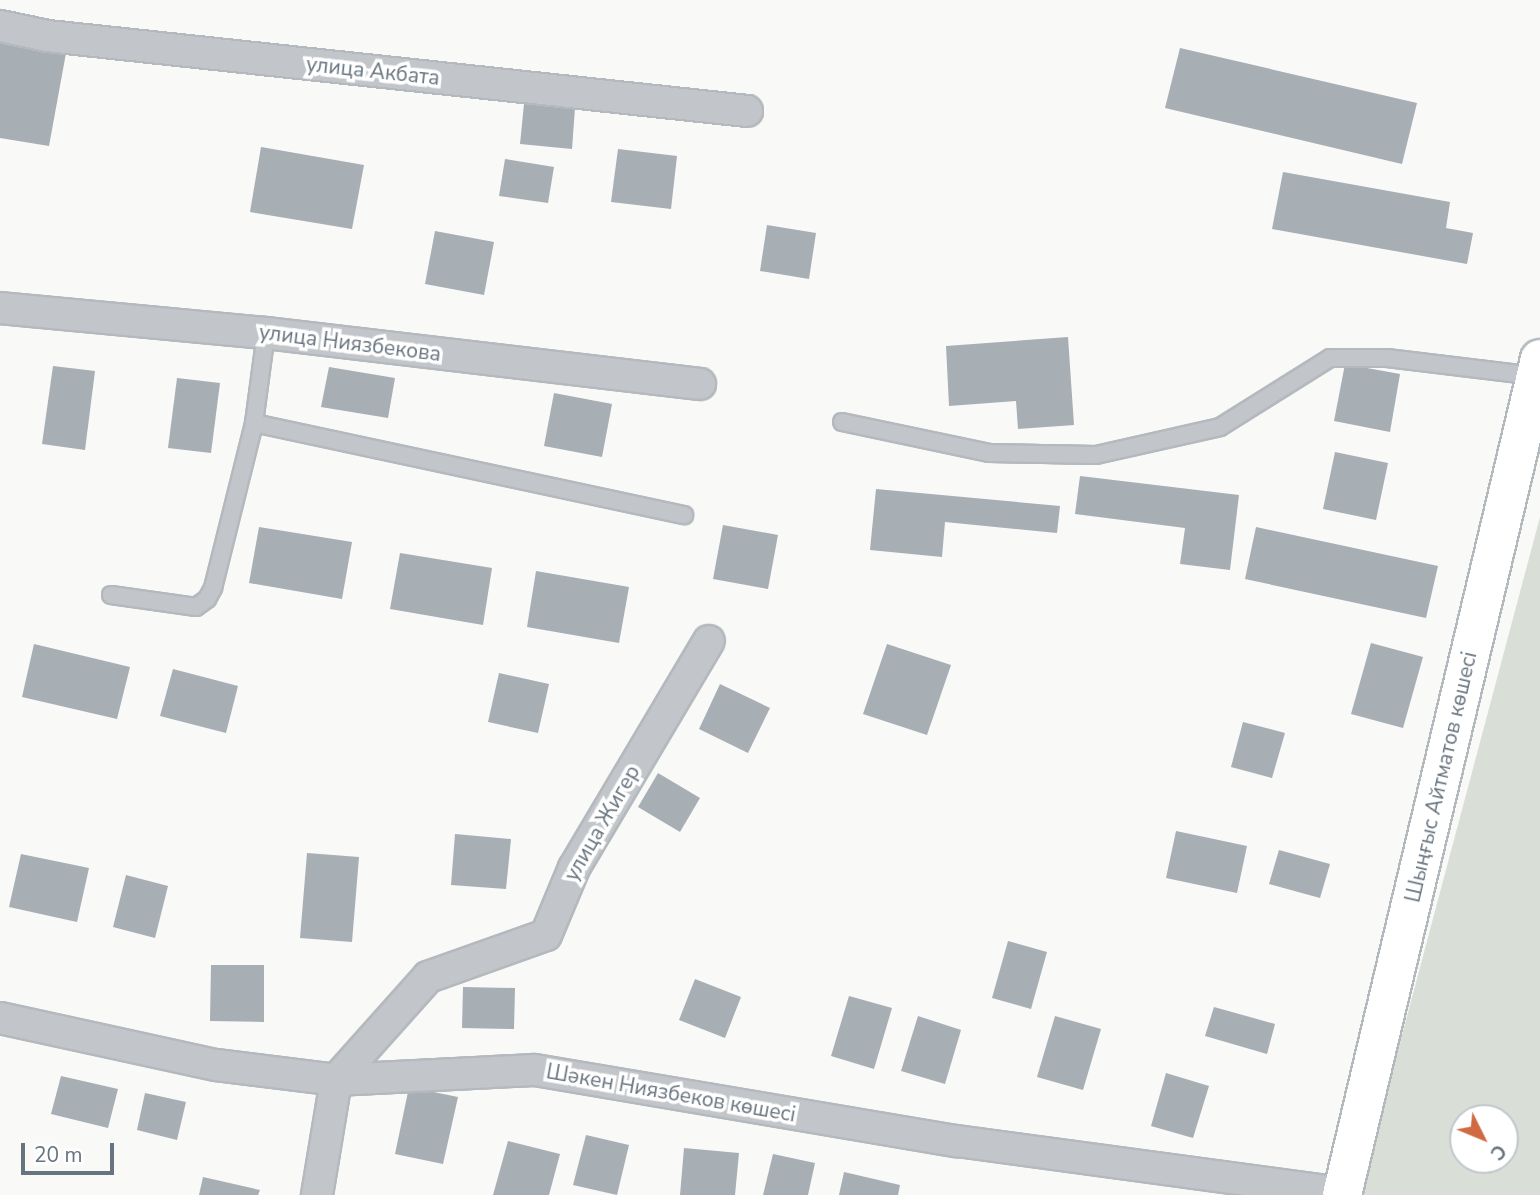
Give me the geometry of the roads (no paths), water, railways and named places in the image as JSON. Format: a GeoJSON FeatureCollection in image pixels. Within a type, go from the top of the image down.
{"type":"FeatureCollection","features":[{"type":"Feature","properties":{"kind":"main road","name":"Шыңғыс Айтматов көшесі"},"geometry":{"type":"LineString","coordinates":[[1342,1194],[1538,368]]}},
{"type":"Feature","properties":{"kind":"street","name":"улица Акбата"},"geometry":{"type":"LineString","coordinates":[[0,26],[48,36],[747,111]]}},
{"type":"Feature","properties":{"kind":"street","name":"улица Ниязбекова"},"geometry":{"type":"LineString","coordinates":[[0,308],[266,333],[700,384]]}},
{"type":"Feature","properties":{"kind":"street","name":"улица Жигер"},"geometry":{"type":"LineString","coordinates":[[336,1080],[428,977],[546,935],[574,867],[709,641]]}},
{"type":"Feature","properties":{"kind":"street","name":"Шәкен Ниязбеков көшесі"},"geometry":{"type":"LineString","coordinates":[[0,1018],[216,1065],[336,1080],[536,1070],[957,1141],[1342,1194]]}},
{"type":"Feature","properties":{"kind":"street"},"geometry":{"type":"LineString","coordinates":[[317,1195],[336,1080]]}},
{"type":"Feature","properties":{"kind":"lane"},"geometry":{"type":"LineString","coordinates":[[111,595],[196,607],[207,599],[213,588],[254,423],[266,333]]}},
{"type":"Feature","properties":{"kind":"lane"},"geometry":{"type":"LineString","coordinates":[[842,422],[989,453],[1096,455],[1220,426],[1330,358],[1387,358],[1538,368]]}},
{"type":"Feature","properties":{"kind":"lane"},"geometry":{"type":"LineString","coordinates":[[254,423],[684,515]]}}]}
